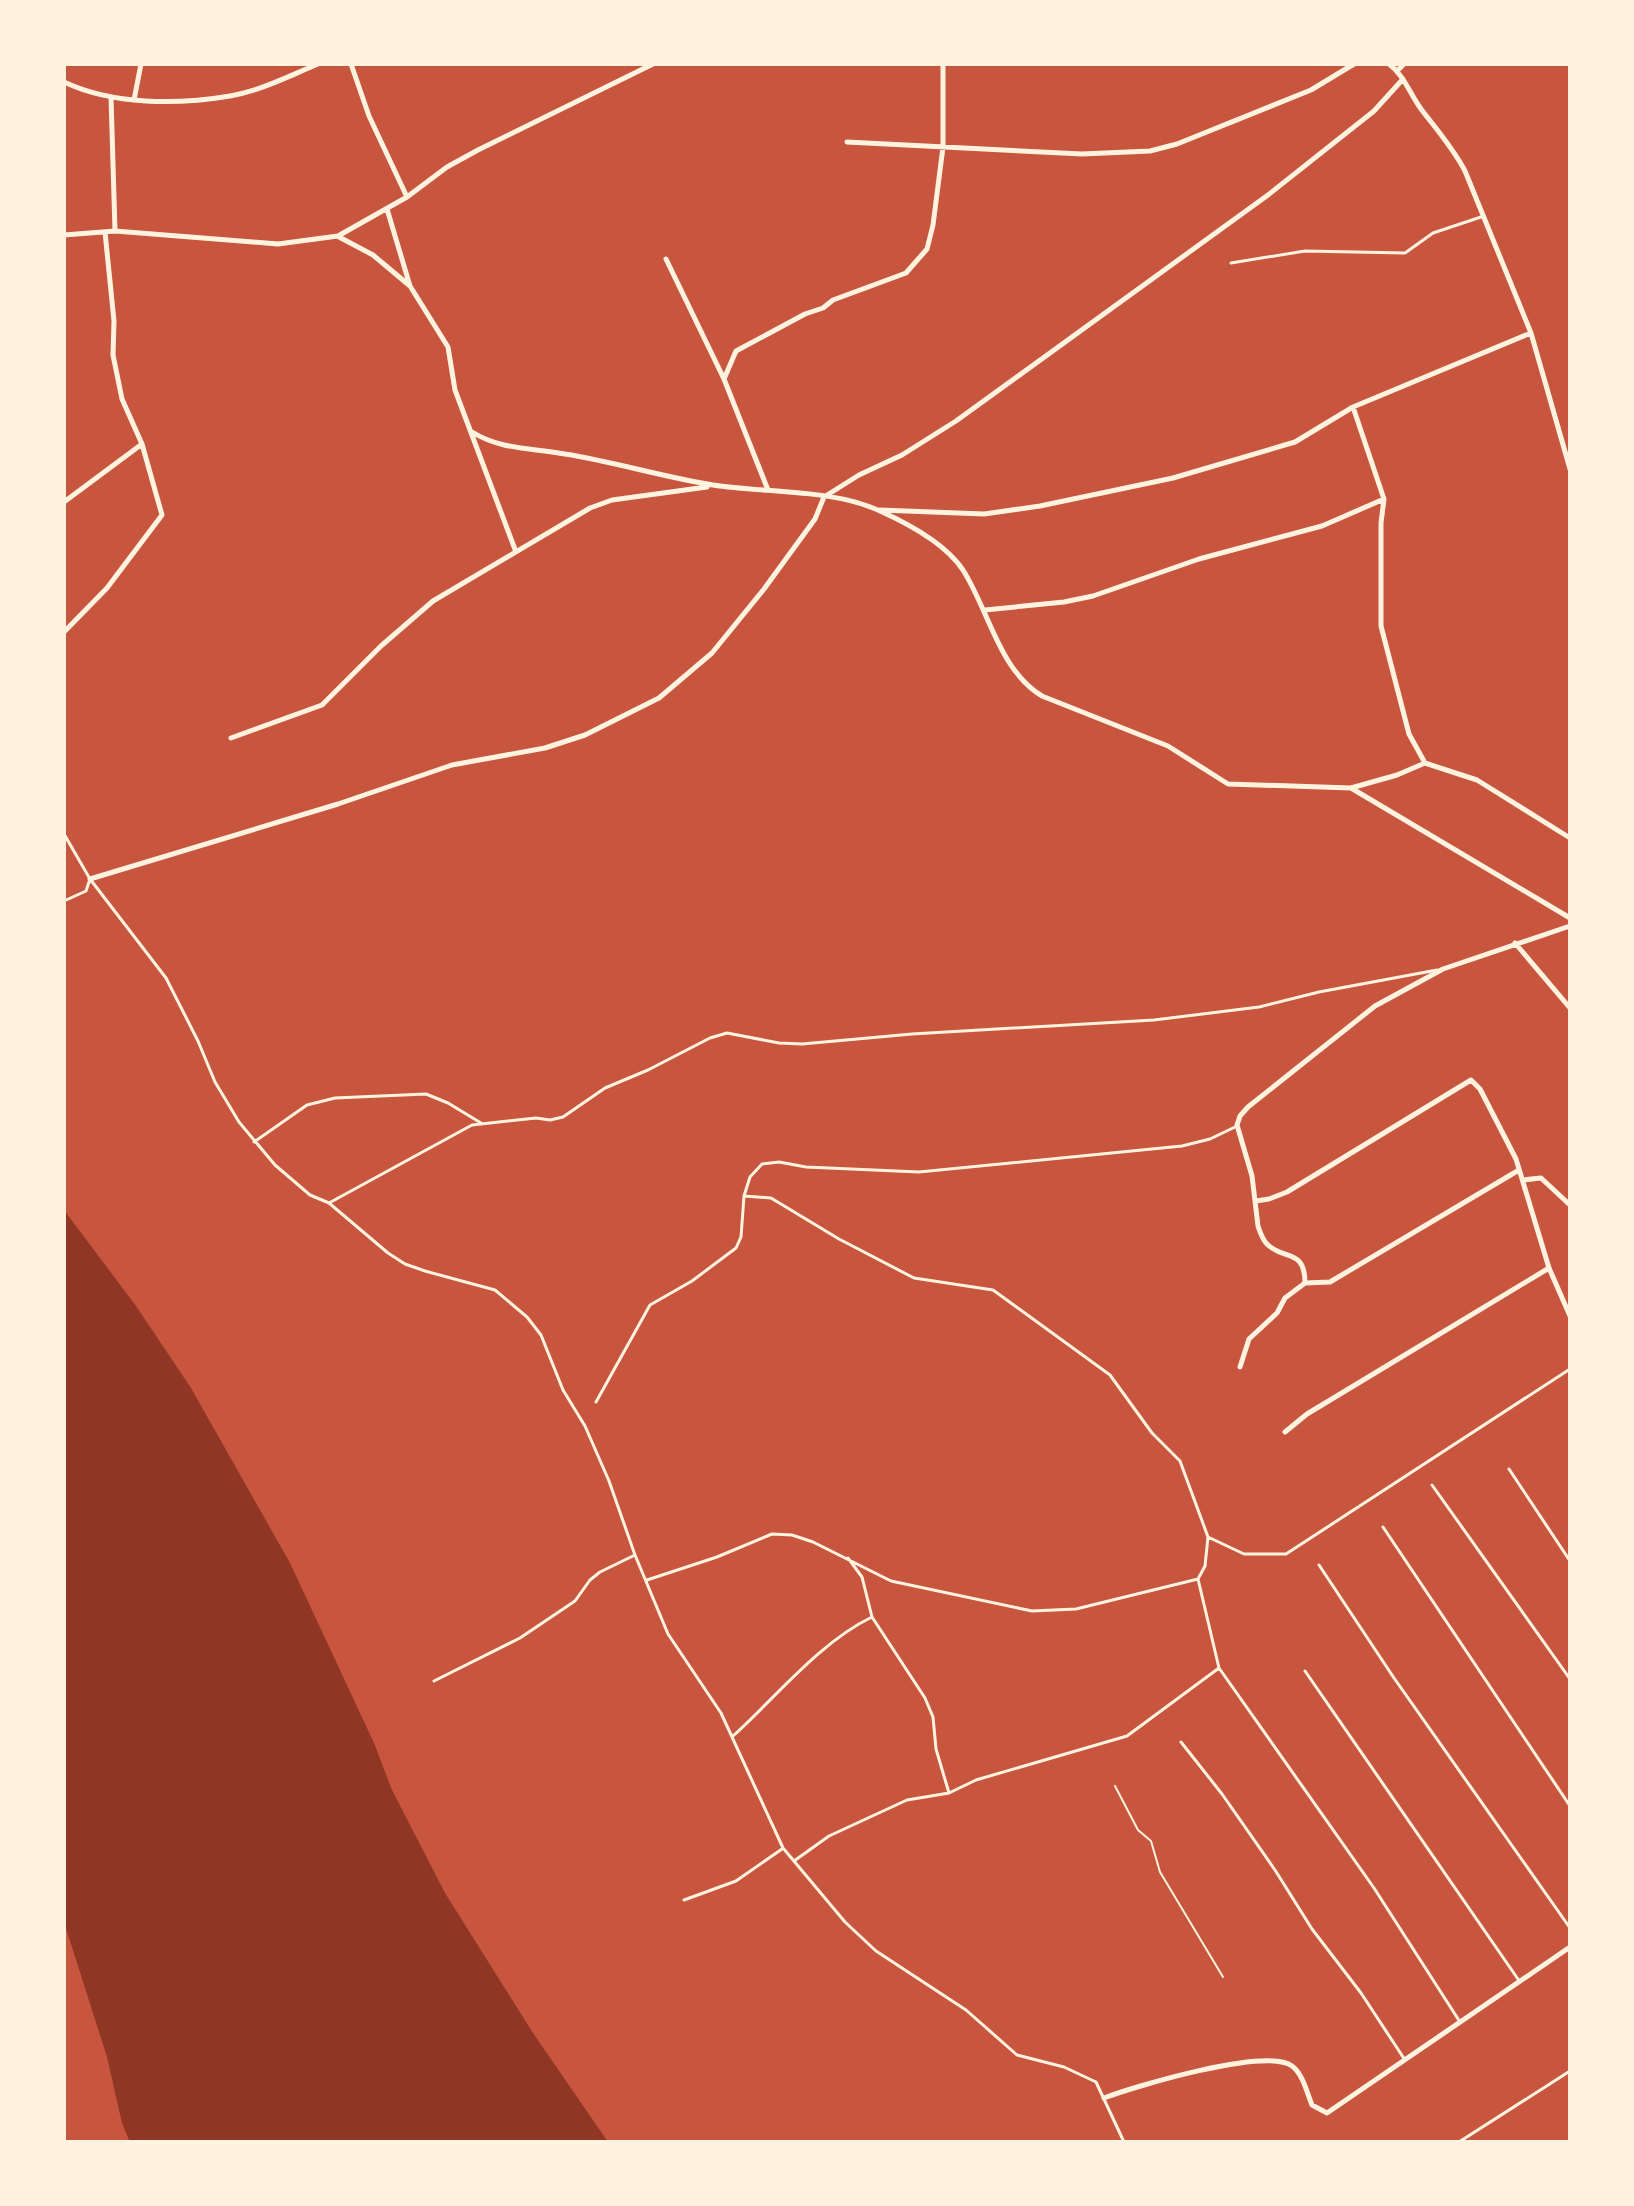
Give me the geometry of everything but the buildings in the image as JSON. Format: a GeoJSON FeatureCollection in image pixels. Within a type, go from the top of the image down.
{"type":"FeatureCollection","features":[{"type":"Feature","properties":{"kind":"street"},"geometry":{"type":"LineString","coordinates":[[134,100],[141,64]]}},
{"type":"Feature","properties":{"kind":"street"},"geometry":{"type":"LineString","coordinates":[[64,82],[111,97],[177,100],[231,96],[318,64]]}},
{"type":"Feature","properties":{"kind":"street"},"geometry":{"type":"LineString","coordinates":[[351,64],[369,116],[407,197]]}},
{"type":"Feature","properties":{"kind":"street"},"geometry":{"type":"LineString","coordinates":[[64,235],[115,231],[278,244],[338,236],[407,197],[447,167],[478,150],[653,64]]}},
{"type":"Feature","properties":{"kind":"street"},"geometry":{"type":"LineString","coordinates":[[724,379],[736,351],[805,314],[823,308],[833,300],[906,273],[927,249],[943,147],[943,64]]}},
{"type":"Feature","properties":{"kind":"street"},"geometry":{"type":"LineString","coordinates":[[847,142],[1082,154],[1150,151],[1177,144],[1311,90],[1354,64]]}},
{"type":"Feature","properties":{"kind":"street"},"geometry":{"type":"LineString","coordinates":[[1389,64],[1398,70],[1420,108],[1452,148],[1484,216],[1531,333],[1570,469]]}},
{"type":"Feature","properties":{"kind":"street"},"geometry":{"type":"LineString","coordinates":[[1398,70],[1404,64]]}},
{"type":"Feature","properties":{"kind":"street"},"geometry":{"type":"LineString","coordinates":[[90,879],[338,804],[452,765],[545,748],[585,735],[659,698],[712,653],[815,519],[824,497],[859,475],[902,455],[956,421],[1268,195],[1374,111],[1403,79]]}},
{"type":"Feature","properties":{"kind":"street"},"geometry":{"type":"LineString","coordinates":[[111,97],[115,231]]}},
{"type":"Feature","properties":{"kind":"street"},"geometry":{"type":"LineString","coordinates":[[387,209],[410,286],[448,347],[455,390],[516,552]]}},
{"type":"Feature","properties":{"kind":"street"},"geometry":{"type":"LineString","coordinates":[[64,632],[107,588],[162,515],[142,444],[122,399],[113,355],[114,321],[105,232]]}},
{"type":"Feature","properties":{"kind":"street"},"geometry":{"type":"LineString","coordinates":[[338,236],[373,255],[410,286]]}},
{"type":"Feature","properties":{"kind":"street"},"geometry":{"type":"LineString","coordinates":[[666,259],[724,379],[768,490]]}},
{"type":"Feature","properties":{"kind":"street"},"geometry":{"type":"LineString","coordinates":[[472,432],[498,445],[567,454],[716,486],[824,497],[879,510],[984,514],[1040,506],[1173,478],[1295,442],[1353,407],[1531,333]]}},
{"type":"Feature","properties":{"kind":"street"},"geometry":{"type":"LineString","coordinates":[[1353,407],[1384,499],[1381,523],[1381,626],[1409,734],[1425,763]]}},
{"type":"Feature","properties":{"kind":"street"},"geometry":{"type":"LineString","coordinates":[[64,502],[142,444]]}},
{"type":"Feature","properties":{"kind":"street"},"geometry":{"type":"LineString","coordinates":[[231,738],[322,705],[381,646],[433,601],[590,508],[644,495],[716,486]]}},
{"type":"Feature","properties":{"kind":"street"},"geometry":{"type":"LineString","coordinates":[[985,610],[1093,596],[1199,559],[1322,526],[1384,499]]}},
{"type":"Feature","properties":{"kind":"street"},"geometry":{"type":"LineString","coordinates":[[879,510],[947,551],[962,569],[1025,686],[1042,696],[1168,746],[1228,784],[1351,788],[1397,775],[1425,763],[1477,780],[1570,838]]}},
{"type":"Feature","properties":{"kind":"street"},"geometry":{"type":"LineString","coordinates":[[1351,788],[1570,918]]}},
{"type":"Feature","properties":{"kind":"street"},"geometry":{"type":"LineString","coordinates":[[1305,1283],[1305,1273],[1299,1260],[1276,1250],[1262,1237],[1258,1226],[1246,1152],[1237,1125],[1248,1107],[1375,1006],[1443,969],[1570,926]]}},
{"type":"Feature","properties":{"kind":"street"},"geometry":{"type":"LineString","coordinates":[[1515,943],[1570,1008]]}},
{"type":"Feature","properties":{"kind":"street"},"geometry":{"type":"LineString","coordinates":[[1256,1201],[1287,1192],[1471,1080],[1480,1089],[1519,1170],[1549,1268],[1570,1316]]}},
{"type":"Feature","properties":{"kind":"street"},"geometry":{"type":"LineString","coordinates":[[1240,1367],[1249,1339],[1277,1313],[1285,1298],[1305,1283],[1330,1282],[1519,1170]]}},
{"type":"Feature","properties":{"kind":"street"},"geometry":{"type":"LineString","coordinates":[[1523,1180],[1541,1178],[1570,1205]]}},
{"type":"Feature","properties":{"kind":"street"},"geometry":{"type":"LineString","coordinates":[[1285,1432],[1307,1414],[1549,1268]]}},
{"type":"Feature","properties":{"kind":"street"},"geometry":{"type":"LineString","coordinates":[[1104,2098],[1143,2084],[1234,2064],[1271,2060],[1292,2066],[1304,2083],[1312,2105],[1327,2113],[1570,1947]]}},
{"type":"Feature","properties":{"kind":"lane"},"geometry":{"type":"LineString","coordinates":[[1231,263],[1305,251],[1405,253],[1433,233],[1484,216]]}},
{"type":"Feature","properties":{"kind":"lane"},"geometry":{"type":"LineString","coordinates":[[64,834],[90,879],[166,978],[215,1082],[254,1142],[275,1165],[310,1195],[329,1203],[405,1264],[495,1290],[527,1317],[541,1335],[563,1390],[585,1426],[609,1481],[668,1634],[721,1713],[783,1848],[845,1922],[876,1951],[966,2010],[1017,2055],[1082,2073],[1096,2082],[1124,2142]]}},
{"type":"Feature","properties":{"kind":"lane"},"geometry":{"type":"LineString","coordinates":[[64,901],[86,891],[90,879]]}},
{"type":"Feature","properties":{"kind":"lane"},"geometry":{"type":"LineString","coordinates":[[329,1203],[472,1125],[563,1117],[605,1088],[710,1038],[727,1033],[802,1044],[912,1034],[1154,1020],[1259,1007],[1319,992],[1443,969]]}},
{"type":"Feature","properties":{"kind":"lane"},"geometry":{"type":"LineString","coordinates":[[254,1142],[307,1105],[335,1098],[426,1094],[481,1123]]}},
{"type":"Feature","properties":{"kind":"lane"},"geometry":{"type":"LineString","coordinates":[[596,1402],[650,1305],[692,1281],[736,1248],[741,1237],[744,1196],[750,1177],[762,1164],[779,1162],[806,1167],[919,1172],[1182,1146],[1210,1139],[1237,1125]]}},
{"type":"Feature","properties":{"kind":"lane"},"geometry":{"type":"LineString","coordinates":[[744,1196],[771,1198],[839,1239],[914,1278],[993,1290],[1110,1375],[1152,1433],[1180,1461],[1208,1537],[1205,1566],[1198,1579],[1219,1668],[1374,1888],[1460,2022]]}},
{"type":"Feature","properties":{"kind":"lane"},"geometry":{"type":"LineString","coordinates":[[1208,1537],[1244,1554],[1286,1554],[1570,1369]]}},
{"type":"Feature","properties":{"kind":"lane"},"geometry":{"type":"LineString","coordinates":[[1509,1469],[1570,1561]]}},
{"type":"Feature","properties":{"kind":"lane"},"geometry":{"type":"LineString","coordinates":[[1432,1485],[1570,1679]]}},
{"type":"Feature","properties":{"kind":"lane"},"geometry":{"type":"LineString","coordinates":[[1383,1527],[1570,1806]]}},
{"type":"Feature","properties":{"kind":"lane"},"geometry":{"type":"LineString","coordinates":[[646,1580],[717,1557],[772,1534],[792,1535],[846,1556],[891,1581],[1032,1611],[1076,1609],[1198,1579]]}},
{"type":"Feature","properties":{"kind":"lane"},"geometry":{"type":"LineString","coordinates":[[434,1681],[520,1638],[575,1601],[600,1572],[635,1555]]}},
{"type":"Feature","properties":{"kind":"lane"},"geometry":{"type":"LineString","coordinates":[[846,1556],[862,1577],[872,1617],[925,1698],[933,1717],[936,1749],[949,1793]]}},
{"type":"Feature","properties":{"kind":"lane"},"geometry":{"type":"LineString","coordinates":[[1319,1565],[1394,1678],[1570,1928]]}},
{"type":"Feature","properties":{"kind":"lane"},"geometry":{"type":"LineString","coordinates":[[732,1737],[801,1670],[858,1623],[872,1617]]}},
{"type":"Feature","properties":{"kind":"lane"},"geometry":{"type":"LineString","coordinates":[[794,1861],[829,1836],[907,1800],[949,1793],[976,1780],[1127,1736],[1219,1668]]}},
{"type":"Feature","properties":{"kind":"lane"},"geometry":{"type":"LineString","coordinates":[[1305,1671],[1520,1982]]}},
{"type":"Feature","properties":{"kind":"lane"},"geometry":{"type":"LineString","coordinates":[[1181,1742],[1222,1794],[1405,2060]]}},
{"type":"Feature","properties":{"kind":"lane"},"geometry":{"type":"LineString","coordinates":[[684,1900],[736,1881],[783,1848]]}},
{"type":"Feature","properties":{"kind":"lane"},"geometry":{"type":"LineString","coordinates":[[1459,2142],[1570,2071]]}},
{"type":"Feature","properties":{"kind":"path"},"geometry":{"type":"LineString","coordinates":[[1115,1786],[1138,1830],[1151,1841],[1160,1872],[1223,1977]]}},
{"type":"Feature","properties":{"kind":"shaded area"},"geometry":{"type":"Polygon","coordinates":[[[64,1210],[136,1306],[191,1388],[290,1563],[374,1743],[392,1790],[445,1893],[533,2033],[608,2142],[129,2140],[122,2123],[107,2057],[64,1922],[64,1210]]]}}]}
